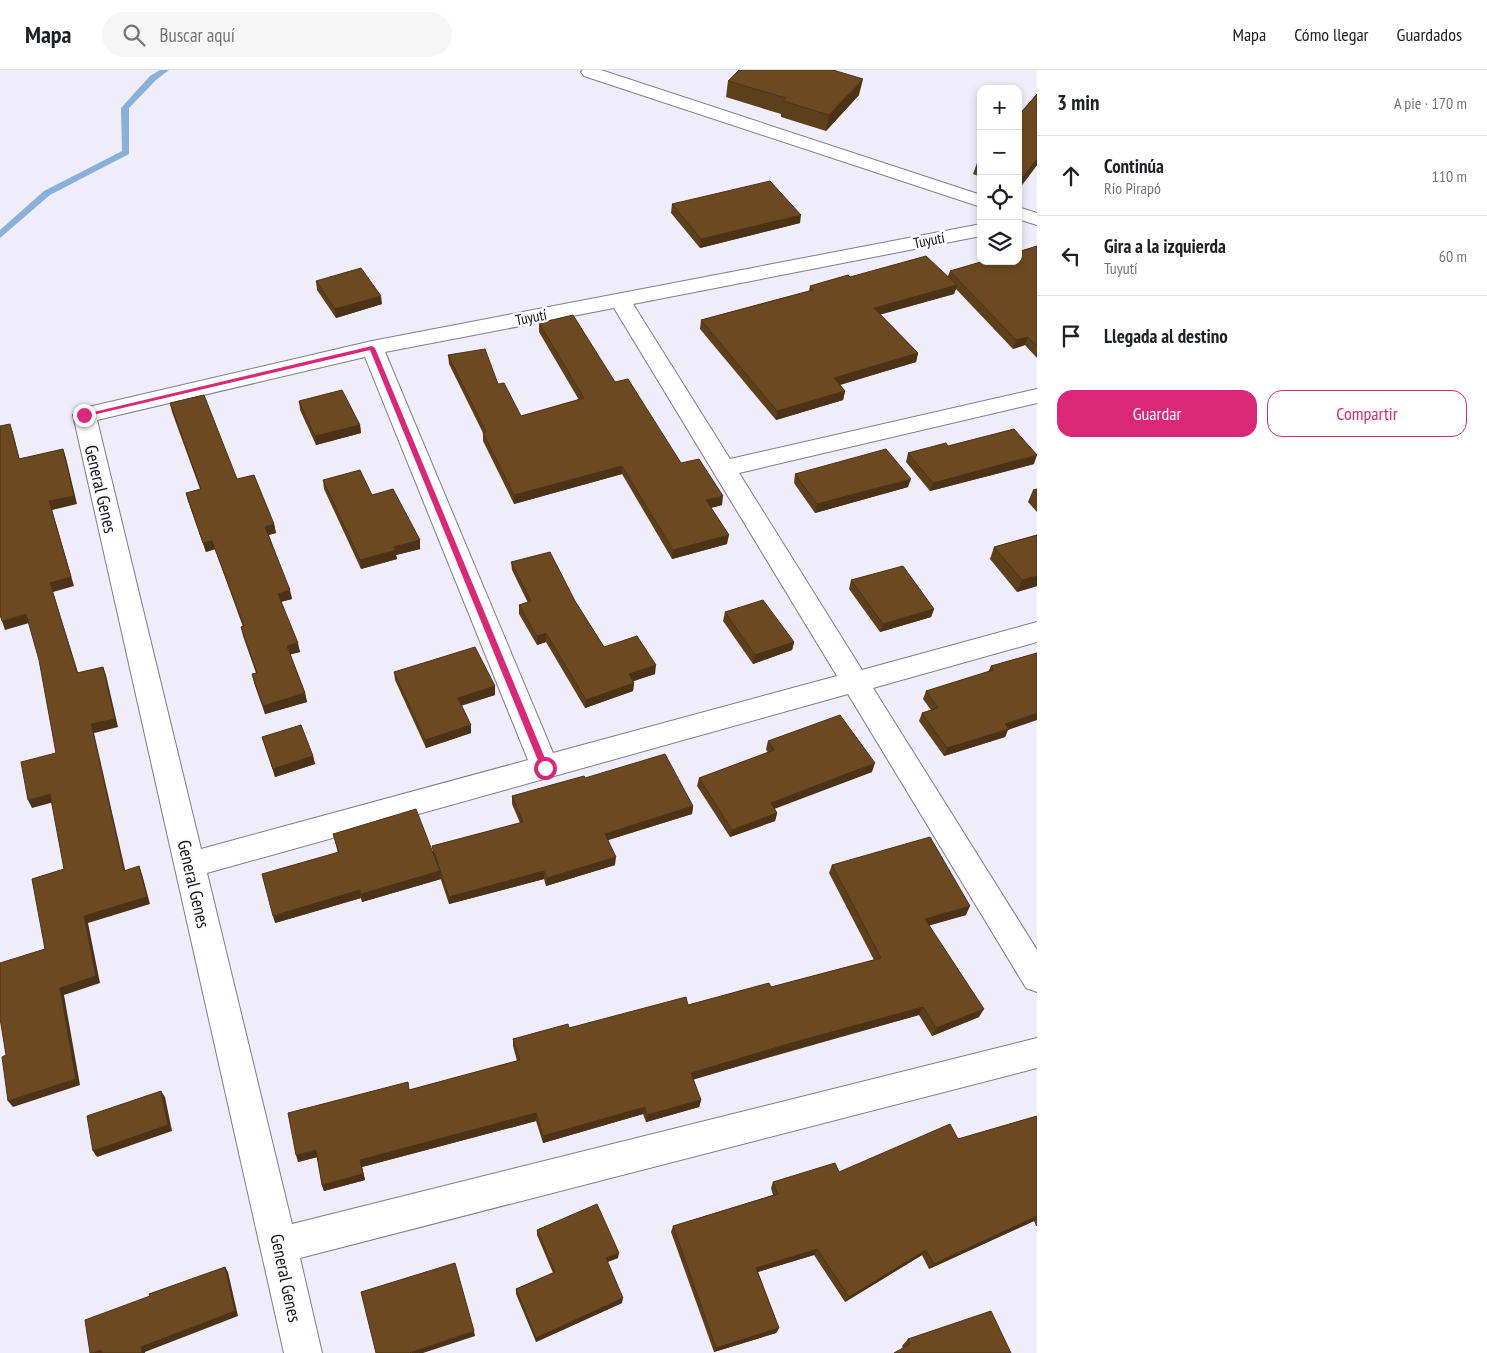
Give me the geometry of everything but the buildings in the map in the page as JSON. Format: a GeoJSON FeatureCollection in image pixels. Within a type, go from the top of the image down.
{"type":"FeatureCollection","features":[{"type":"Feature","properties":{"kind":"street"},"geometry":{"type":"LineString","coordinates":[[590,72],[977,200]]}},
{"type":"Feature","properties":{"kind":"street"},"geometry":{"type":"LineString","coordinates":[[1022,214],[1037,220]]}},
{"type":"Feature","properties":{"kind":"street"},"geometry":{"type":"LineString","coordinates":[[1022,222],[1037,220]]}},
{"type":"Feature","properties":{"kind":"street","name":"Tuyutí"},"geometry":{"type":"LineString","coordinates":[[84,415],[372,348],[977,231]]}},
{"type":"Feature","properties":{"kind":"street"},"geometry":{"type":"LineString","coordinates":[[620,300],[1037,978]]}},
{"type":"Feature","properties":{"kind":"street"},"geometry":{"type":"LineString","coordinates":[[372,348],[545,768]]}},
{"type":"Feature","properties":{"kind":"street"},"geometry":{"type":"LineString","coordinates":[[724,468],[1037,396]]}},
{"type":"Feature","properties":{"kind":"street","name":"General Genes"},"geometry":{"type":"LineString","coordinates":[[84,415],[303,1353]]}},
{"type":"Feature","properties":{"kind":"street"},"geometry":{"type":"LineString","coordinates":[[189,865],[1037,632]]}},
{"type":"Feature","properties":{"kind":"street"},"geometry":{"type":"LineString","coordinates":[[279,1245],[1037,1054]]}},
{"type":"Feature","properties":{"kind":"waterway"},"geometry":{"type":"LineString","coordinates":[[0,235],[47,193],[126,152],[125,108],[153,78],[165,70]]}},
{"type":"Feature","properties":{"kind":"route"},"geometry":{"type":"LineString","coordinates":[[84,415],[372,348],[545,768]]}}]}
